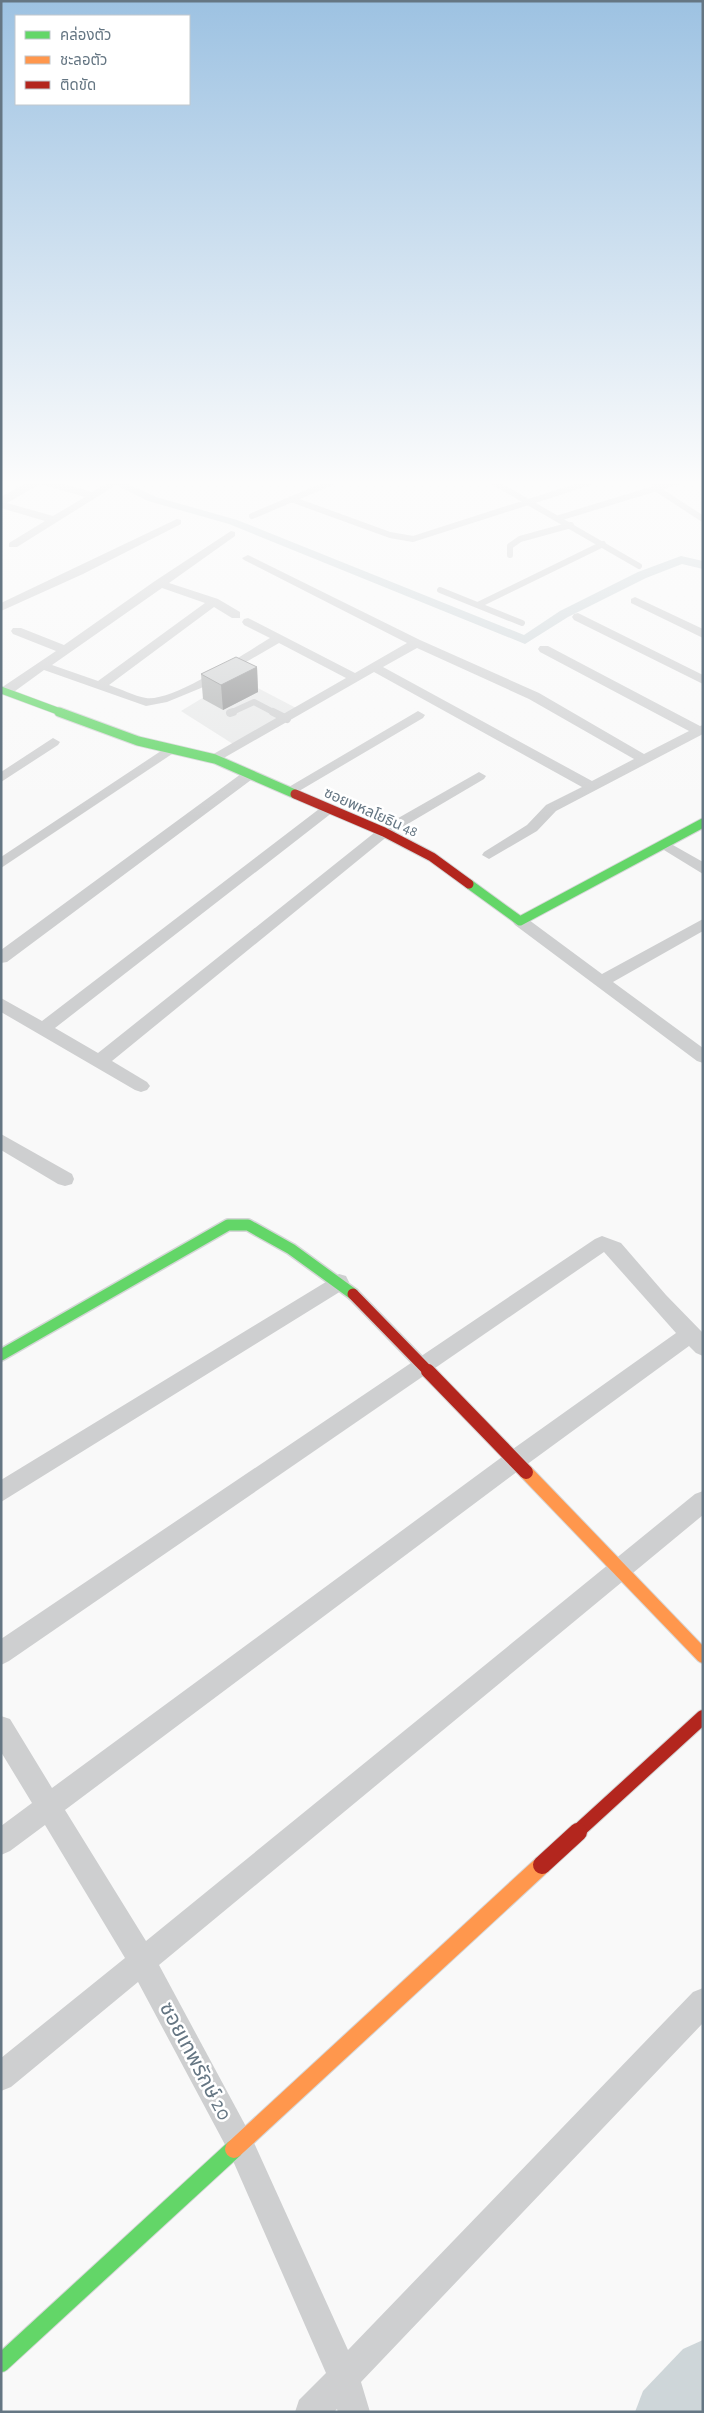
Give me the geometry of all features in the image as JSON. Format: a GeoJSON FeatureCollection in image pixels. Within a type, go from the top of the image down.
{"type":"FeatureCollection","features":[{"type":"Feature","properties":{"kind":"street"},"geometry":{"type":"LineString","coordinates":[[1,608],[34,593]]}},
{"type":"Feature","properties":{"kind":"street"},"geometry":{"type":"LineString","coordinates":[[3,691],[43,666],[146,593]]}},
{"type":"Feature","properties":{"kind":"street"},"geometry":{"type":"LineString","coordinates":[[187,593],[214,602],[236,615]]}},
{"type":"Feature","properties":{"kind":"street"},"geometry":{"type":"LineString","coordinates":[[317,593],[416,642],[534,696],[643,759]]}},
{"type":"Feature","properties":{"kind":"street"},"geometry":{"type":"LineString","coordinates":[[635,601],[703,634]]}},
{"type":"Feature","properties":{"kind":"street"},"geometry":{"type":"LineString","coordinates":[[101,685],[214,602]]}},
{"type":"Feature","properties":{"kind":"street"},"geometry":{"type":"LineString","coordinates":[[578,618],[703,680]]}},
{"type":"Feature","properties":{"kind":"street"},"geometry":{"type":"LineString","coordinates":[[248,622],[355,678]]}},
{"type":"Feature","properties":{"kind":"street"},"geometry":{"type":"LineString","coordinates":[[17,631],[65,650]]}},
{"type":"Feature","properties":{"kind":"street"},"geometry":{"type":"LineString","coordinates":[[43,666],[146,702],[163,700],[185,692],[279,638]]}},
{"type":"Feature","properties":{"kind":"street"},"geometry":{"type":"LineString","coordinates":[[215,759],[287,719],[416,642]]}},
{"type":"Feature","properties":{"kind":"street"},"geometry":{"type":"LineString","coordinates":[[544,649],[701,730]]}},
{"type":"Feature","properties":{"kind":"street"},"geometry":{"type":"LineString","coordinates":[[374,667],[591,786]]}},
{"type":"Feature","properties":{"kind":"street","name":"ซอยพหลโยธิน 48"},"geometry":{"type":"LineString","coordinates":[[3,691],[138,741],[215,759],[384,832],[432,857],[520,921]]}},
{"type":"Feature","properties":{"kind":"street"},"geometry":{"type":"LineString","coordinates":[[289,791],[418,715]]}},
{"type":"Feature","properties":{"kind":"street"},"geometry":{"type":"LineString","coordinates":[[489,855],[532,828],[551,808],[701,730]]}},
{"type":"Feature","properties":{"kind":"street"},"geometry":{"type":"LineString","coordinates":[[1,778],[7,768],[53,742]]}},
{"type":"Feature","properties":{"kind":"street"},"geometry":{"type":"LineString","coordinates":[[1,864],[170,749]]}},
{"type":"Feature","properties":{"kind":"street"},"geometry":{"type":"LineString","coordinates":[[1,958],[250,774]]}},
{"type":"Feature","properties":{"kind":"street"},"geometry":{"type":"LineString","coordinates":[[99,1062],[384,832],[479,776]]}},
{"type":"Feature","properties":{"kind":"street"},"geometry":{"type":"LineString","coordinates":[[43,1029],[328,809]]}},
{"type":"Feature","properties":{"kind":"street"},"geometry":{"type":"LineString","coordinates":[[698,1048],[600,982],[520,921],[703,823]]}},
{"type":"Feature","properties":{"kind":"street"},"geometry":{"type":"LineString","coordinates":[[664,844],[703,869]]}},
{"type":"Feature","properties":{"kind":"street"},"geometry":{"type":"LineString","coordinates":[[600,982],[703,924]]}},
{"type":"Feature","properties":{"kind":"street"},"geometry":{"type":"LineString","coordinates":[[1,1004],[141,1086]]}},
{"type":"Feature","properties":{"kind":"street"},"geometry":{"type":"LineString","coordinates":[[1,1141],[65,1179]]}},
{"type":"Feature","properties":{"kind":"street"},"geometry":{"type":"LineString","coordinates":[[1,1355],[228,1225],[248,1225],[264,1233],[340,1282],[359,1298],[703,1656]]}},
{"type":"Feature","properties":{"kind":"street"},"geometry":{"type":"LineString","coordinates":[[1,1653],[602,1244],[614,1248],[697,1341],[514,1461],[1,1842]]}},
{"type":"Feature","properties":{"kind":"street"},"geometry":{"type":"LineString","coordinates":[[1,1492],[340,1282]]}},
{"type":"Feature","properties":{"kind":"street"},"geometry":{"type":"LineString","coordinates":[[1,2077],[622,1570],[703,1501]]}},
{"type":"Feature","properties":{"kind":"street"},"geometry":{"type":"LineString","coordinates":[[1,2364],[703,1716]]}},
{"type":"Feature","properties":{"kind":"street","name":"ซอยเทพรักษ์ 20"},"geometry":{"type":"LineString","coordinates":[[1,1728],[142,1961],[240,2144],[344,2378],[354,2412]]}},
{"type":"Feature","properties":{"kind":"street"},"geometry":{"type":"LineString","coordinates":[[311,2412],[703,2002]]}},
{"type":"Feature","properties":{"kind":"lane"},"geometry":{"type":"LineString","coordinates":[[446,593],[522,623]]}},
{"type":"Feature","properties":{"kind":"lane"},"geometry":{"type":"LineString","coordinates":[[478,606],[505,593]]}},
{"type":"Feature","properties":{"kind":"lane"},"geometry":{"type":"LineString","coordinates":[[230,713],[254,702],[287,719]]}},
{"type":"Feature","properties":{"kind":"shaded area"},"geometry":{"type":"Polygon","coordinates":[[[237,677],[298,709],[233,744],[181,711],[237,677]]]}},
{"type":"Feature","properties":{"kind":"building"},"geometry":{"type":"Polygon","coordinates":[[[236,657],[257,667],[221,685],[201,674],[236,657]]]}},
{"type":"Feature","properties":{"kind":"waterway"},"geometry":{"type":"LineString","coordinates":[[408,593],[525,640],[564,614],[607,593]]}},
{"type":"Feature","properties":{"kind":"waterway"},"geometry":{"type":"LineString","coordinates":[[664,2412],[703,2369]]}},
{"type":"Feature","properties":{"kind":"traffic: fast"},"geometry":{"type":"LineString","coordinates":[[1,690],[138,741],[215,759],[295,794]]}},
{"type":"Feature","properties":{"kind":"traffic: fast"},"geometry":{"type":"LineString","coordinates":[[469,884],[520,921],[703,823]]}},
{"type":"Feature","properties":{"kind":"traffic: fast"},"geometry":{"type":"LineString","coordinates":[[1,1355],[228,1225],[248,1225],[291,1249],[353,1294]]}},
{"type":"Feature","properties":{"kind":"traffic: fast"},"geometry":{"type":"LineString","coordinates":[[1,2363],[234,2149]]}},
{"type":"Feature","properties":{"kind":"traffic: slow"},"geometry":{"type":"LineString","coordinates":[[526,1472],[703,1656]]}},
{"type":"Feature","properties":{"kind":"traffic: slow"},"geometry":{"type":"LineString","coordinates":[[234,2149],[542,1865]]}},
{"type":"Feature","properties":{"kind":"traffic: jam"},"geometry":{"type":"LineString","coordinates":[[295,794],[384,832],[432,857],[469,884]]}},
{"type":"Feature","properties":{"kind":"traffic: jam"},"geometry":{"type":"LineString","coordinates":[[353,1294],[526,1472]]}},
{"type":"Feature","properties":{"kind":"traffic: jam"},"geometry":{"type":"LineString","coordinates":[[542,1865],[703,1717]]}}]}
